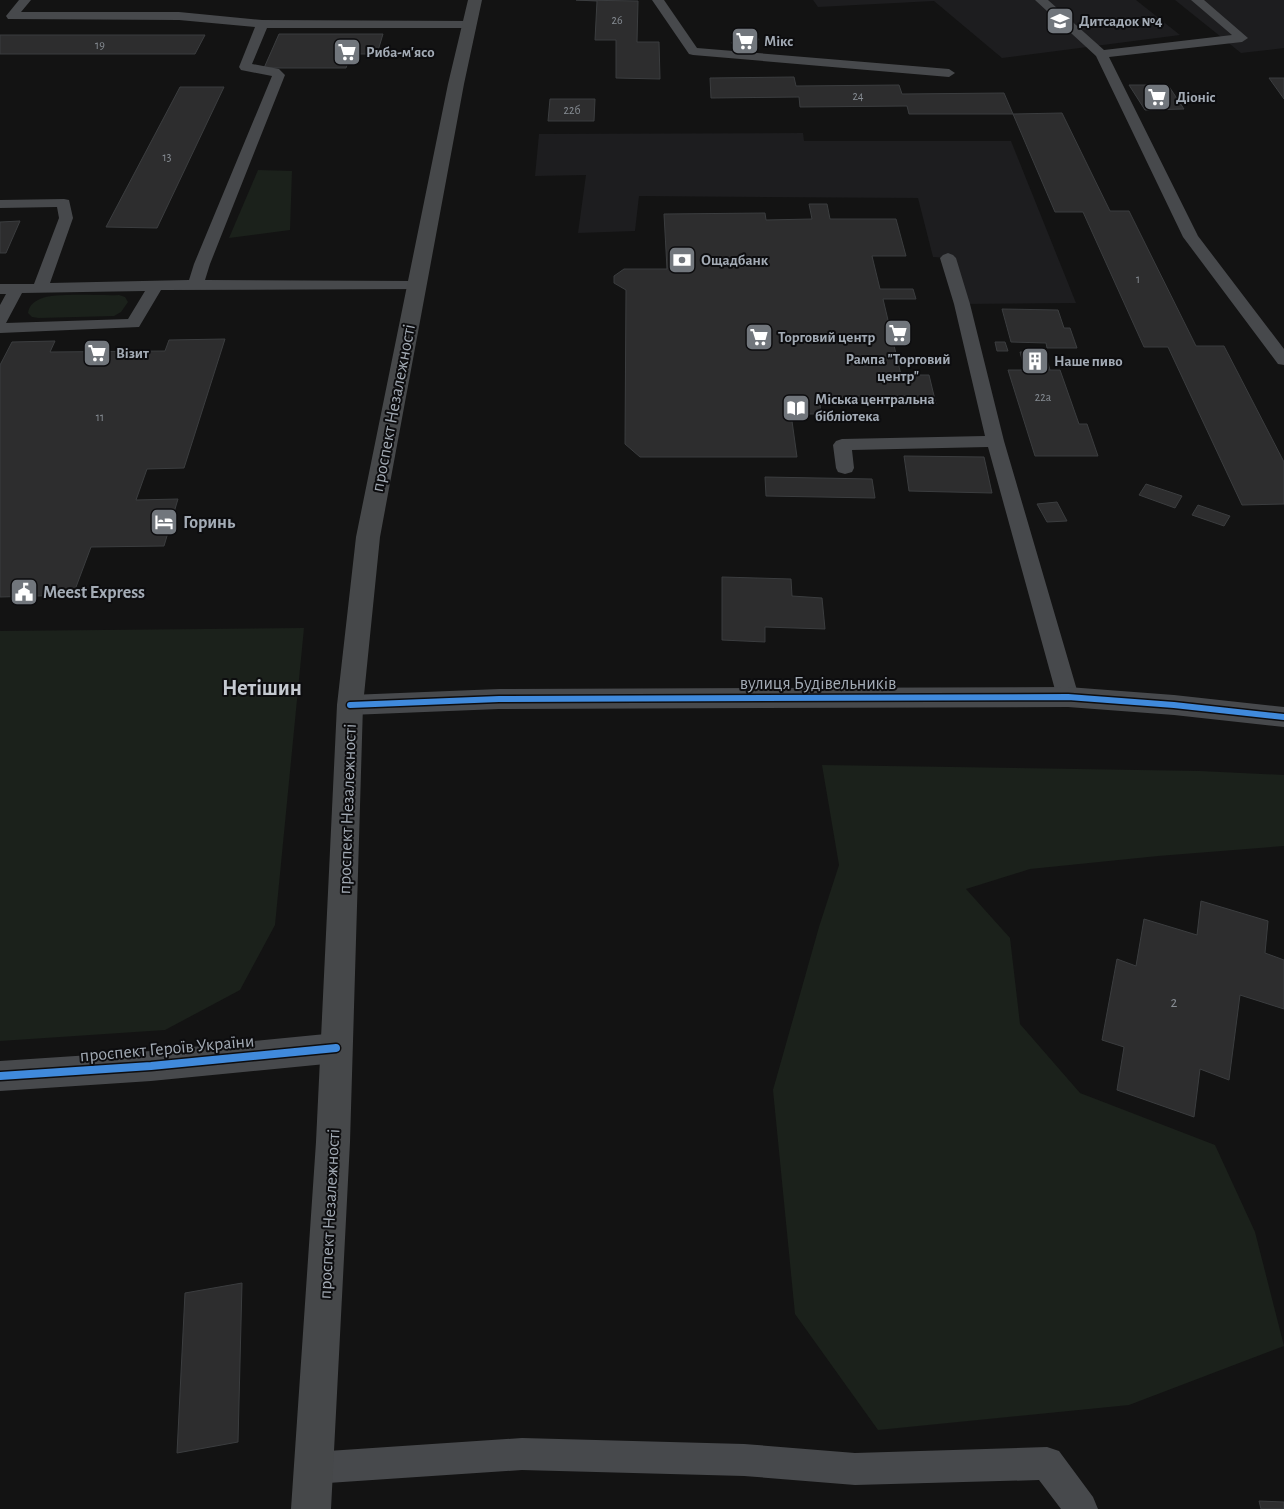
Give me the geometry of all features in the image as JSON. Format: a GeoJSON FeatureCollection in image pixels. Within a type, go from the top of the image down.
{"type":"FeatureCollection","features":[{"type":"Feature","properties":{"kind":"main road","name":"проспект Незалежності"},"geometry":{"type":"LineString","coordinates":[[311,1509],[333,1152],[350,705],[368,537],[416,286],[475,0]]}},
{"type":"Feature","properties":{"kind":"street","name":"вулиця Будівельників"},"geometry":{"type":"LineString","coordinates":[[350,705],[499,699],[1068,697],[1174,705],[1284,717]]}},
{"type":"Feature","properties":{"kind":"street","name":"проспект Героїв України"},"geometry":{"type":"LineString","coordinates":[[0,1076],[151,1066],[336,1048]]}},
{"type":"Feature","properties":{"kind":"lane"},"geometry":{"type":"LineString","coordinates":[[25,0],[12,16],[181,12],[262,24],[470,24]]}},
{"type":"Feature","properties":{"kind":"lane"},"geometry":{"type":"LineString","coordinates":[[658,0],[693,52],[949,73]]}},
{"type":"Feature","properties":{"kind":"lane"},"geometry":{"type":"LineString","coordinates":[[1041,0],[1101,54],[1191,237],[1284,360]]}},
{"type":"Feature","properties":{"kind":"lane"},"geometry":{"type":"LineString","coordinates":[[1101,54],[1242,38],[1197,0]]}},
{"type":"Feature","properties":{"kind":"lane"},"geometry":{"type":"LineString","coordinates":[[196,285],[202,264],[279,75],[274,72],[245,67],[262,24]]}},
{"type":"Feature","properties":{"kind":"lane"},"geometry":{"type":"LineString","coordinates":[[0,204],[64,202],[66,218],[40,288]]}},
{"type":"Feature","properties":{"kind":"lane"},"geometry":{"type":"LineString","coordinates":[[948,258],[962,304],[995,442],[1068,697]]}},
{"type":"Feature","properties":{"kind":"lane"},"geometry":{"type":"LineString","coordinates":[[0,289],[196,285],[416,286]]}},
{"type":"Feature","properties":{"kind":"lane"},"geometry":{"type":"LineString","coordinates":[[0,328],[133,324],[156,286]]}},
{"type":"Feature","properties":{"kind":"lane"},"geometry":{"type":"LineString","coordinates":[[0,320],[17,288]]}},
{"type":"Feature","properties":{"kind":"lane"},"geometry":{"type":"LineString","coordinates":[[845,468],[842,445],[995,442]]}},
{"type":"Feature","properties":{"kind":"lane"},"geometry":{"type":"LineString","coordinates":[[313,1468],[522,1454],[744,1460],[855,1469],[1046,1463],[1082,1509]]}},
{"type":"Feature","properties":{"kind":"shaded area","name":"Дитсадок №4"},"geometry":{"type":"Polygon","coordinates":[[[813,0],[1136,0],[1180,35],[1002,58],[934,1],[818,7],[813,0]]]}},
{"type":"Feature","properties":{"kind":"shaded area"},"geometry":{"type":"Polygon","coordinates":[[[1175,0],[1284,0],[1284,48],[1241,53],[1175,0]]]}},
{"type":"Feature","properties":{"kind":"shaded area"},"geometry":{"type":"Polygon","coordinates":[[[803,133],[804,141],[1011,141],[1076,303],[962,304],[948,258],[933,257],[918,198],[639,196],[635,231],[578,233],[586,175],[535,176],[539,134],[803,133]]]}},
{"type":"Feature","properties":{"kind":"shaded area"},"geometry":{"type":"Polygon","coordinates":[[[258,170],[292,171],[290,230],[229,238],[258,170]]]}},
{"type":"Feature","properties":{"kind":"shaded area"},"geometry":{"type":"Polygon","coordinates":[[[119,295],[125,297],[128,302],[121,312],[114,316],[39,318],[32,317],[28,313],[33,303],[47,297],[119,295]]]}},
{"type":"Feature","properties":{"kind":"shaded area"},"geometry":{"type":"Polygon","coordinates":[[[304,628],[275,925],[240,990],[165,1030],[0,1041],[0,631],[304,628]]]}},
{"type":"Feature","properties":{"kind":"shaded area"},"geometry":{"type":"Polygon","coordinates":[[[822,765],[1200,771],[1284,775],[1284,846],[1030,869],[966,889],[1010,938],[1020,1024],[1080,1093],[1215,1145],[1255,1232],[1284,1346],[1129,1405],[878,1430],[795,1314],[773,1090],[819,927],[839,865],[822,765]]]}},
{"type":"Feature","properties":{"kind":"building"},"geometry":{"type":"Polygon","coordinates":[[[576,0],[638,1],[637,42],[659,42],[660,79],[616,78],[616,40],[595,40],[597,1],[576,0]]]}},
{"type":"Feature","properties":{"kind":"building"},"geometry":{"type":"Polygon","coordinates":[[[279,34],[383,34],[377,54],[351,54],[346,68],[264,68],[279,34]]]}},
{"type":"Feature","properties":{"kind":"building"},"geometry":{"type":"Polygon","coordinates":[[[0,35],[205,35],[195,54],[0,54],[0,35]]]}},
{"type":"Feature","properties":{"kind":"building","name":"Мікс"},"geometry":{"type":"Polygon","coordinates":[[[738,35],[759,39],[753,47],[731,43],[738,35]]]}},
{"type":"Feature","properties":{"kind":"building"},"geometry":{"type":"Polygon","coordinates":[[[794,77],[796,86],[899,85],[902,94],[1004,93],[1013,114],[909,114],[907,106],[800,107],[799,97],[711,98],[710,78],[794,77]]]}},
{"type":"Feature","properties":{"kind":"building"},"geometry":{"type":"Polygon","coordinates":[[[1269,78],[1284,78],[1284,99],[1269,78]]]}},
{"type":"Feature","properties":{"kind":"building","name":"Діоніс"},"geometry":{"type":"Polygon","coordinates":[[[1129,85],[1168,85],[1184,109],[1145,110],[1129,85]]]}},
{"type":"Feature","properties":{"kind":"building"},"geometry":{"type":"Polygon","coordinates":[[[180,87],[224,87],[157,228],[106,227],[180,87]]]}},
{"type":"Feature","properties":{"kind":"building"},"geometry":{"type":"Polygon","coordinates":[[[550,99],[595,99],[594,121],[548,121],[550,99]]]}},
{"type":"Feature","properties":{"kind":"building"},"geometry":{"type":"Polygon","coordinates":[[[1062,113],[1110,211],[1129,211],[1196,346],[1224,346],[1284,462],[1284,504],[1242,505],[1168,347],[1144,347],[1083,212],[1055,212],[1013,114],[1062,113]]]}},
{"type":"Feature","properties":{"kind":"building","name":"Торговий центр"},"geometry":{"type":"Polygon","coordinates":[[[809,204],[827,204],[830,219],[896,219],[906,256],[872,256],[880,289],[913,289],[916,299],[883,299],[901,375],[929,375],[936,404],[820,404],[821,414],[791,414],[797,457],[640,457],[625,444],[626,290],[614,283],[614,276],[624,269],[667,269],[664,214],[765,213],[766,220],[812,219],[809,204]]]}},
{"type":"Feature","properties":{"kind":"building"},"geometry":{"type":"Polygon","coordinates":[[[20,221],[6,253],[0,253],[0,222],[20,221]]]}},
{"type":"Feature","properties":{"kind":"building"},"geometry":{"type":"Polygon","coordinates":[[[1002,309],[1058,310],[1064,328],[1070,328],[1077,348],[1047,348],[1046,343],[1011,342],[1002,309]]]}},
{"type":"Feature","properties":{"kind":"building"},"geometry":{"type":"Polygon","coordinates":[[[225,339],[184,468],[147,469],[136,500],[178,499],[164,546],[91,547],[73,595],[0,597],[0,365],[12,342],[55,341],[50,352],[165,351],[169,340],[225,339]]]}},
{"type":"Feature","properties":{"kind":"building"},"geometry":{"type":"Polygon","coordinates":[[[995,342],[1005,342],[1008,351],[997,351],[995,342]]]}},
{"type":"Feature","properties":{"kind":"building","name":"Наше пиво"},"geometry":{"type":"Polygon","coordinates":[[[1020,352],[1045,353],[1050,370],[1025,370],[1020,352]]]}},
{"type":"Feature","properties":{"kind":"building"},"geometry":{"type":"Polygon","coordinates":[[[1008,370],[1060,370],[1079,424],[1087,424],[1098,456],[1035,456],[1008,370]]]}},
{"type":"Feature","properties":{"kind":"building"},"geometry":{"type":"Polygon","coordinates":[[[904,456],[984,457],[992,493],[909,491],[904,456]]]}},
{"type":"Feature","properties":{"kind":"building"},"geometry":{"type":"Polygon","coordinates":[[[765,477],[872,479],[875,498],[766,496],[765,477]]]}},
{"type":"Feature","properties":{"kind":"building"},"geometry":{"type":"Polygon","coordinates":[[[1146,484],[1182,496],[1175,508],[1139,495],[1146,484]]]}},
{"type":"Feature","properties":{"kind":"building"},"geometry":{"type":"Polygon","coordinates":[[[1057,502],[1067,521],[1047,522],[1037,504],[1057,502]]]}},
{"type":"Feature","properties":{"kind":"building"},"geometry":{"type":"Polygon","coordinates":[[[1198,505],[1230,516],[1224,526],[1192,515],[1198,505]]]}},
{"type":"Feature","properties":{"kind":"building"},"geometry":{"type":"Polygon","coordinates":[[[722,577],[791,579],[792,596],[822,598],[825,629],[765,627],[765,642],[722,640],[722,577]]]}},
{"type":"Feature","properties":{"kind":"building"},"geometry":{"type":"Polygon","coordinates":[[[1201,901],[1268,921],[1265,953],[1284,960],[1284,1009],[1240,995],[1229,1080],[1200,1069],[1194,1117],[1117,1090],[1124,1047],[1102,1040],[1117,959],[1136,966],[1144,919],[1197,935],[1201,901]]]}},
{"type":"Feature","properties":{"kind":"building"},"geometry":{"type":"Polygon","coordinates":[[[242,1283],[238,1442],[177,1453],[185,1293],[242,1283]]]}},
{"type":"Feature","properties":{"kind":"building"},"geometry":{"type":"Polygon","coordinates":[[[1259,1501],[1284,1502],[1284,1509],[1261,1509],[1259,1501]]]}},
{"type":"Feature","properties":{"kind":"cycle path"},"geometry":{"type":"LineString","coordinates":[[350,705],[499,699],[1068,697],[1174,705],[1284,717]]}},
{"type":"Feature","properties":{"kind":"cycle path"},"geometry":{"type":"LineString","coordinates":[[0,1076],[151,1066],[336,1048]]}},
{"type":"Feature","properties":{"kind":"place","name":"Дитсадок №4"},"geometry":{"type":"Point","coordinates":[1060,21]}},
{"type":"Feature","properties":{"kind":"place","name":"Мікс"},"geometry":{"type":"Point","coordinates":[745,41]}},
{"type":"Feature","properties":{"kind":"place","name":"Риба-м'ясо"},"geometry":{"type":"Point","coordinates":[347,52]}},
{"type":"Feature","properties":{"kind":"place","name":"Діоніс"},"geometry":{"type":"Point","coordinates":[1157,97]}},
{"type":"Feature","properties":{"kind":"place","name":"Ощадбанк"},"geometry":{"type":"Point","coordinates":[682,260]}},
{"type":"Feature","properties":{"kind":"place","name":"Рампа \"Торговий центр\""},"geometry":{"type":"Point","coordinates":[898,333]}},
{"type":"Feature","properties":{"kind":"place","name":"Торговий центр"},"geometry":{"type":"Point","coordinates":[759,337]}},
{"type":"Feature","properties":{"kind":"place","name":"Візит"},"geometry":{"type":"Point","coordinates":[97,353]}},
{"type":"Feature","properties":{"kind":"place","name":"Наше пиво"},"geometry":{"type":"Point","coordinates":[1035,361]}},
{"type":"Feature","properties":{"kind":"place","name":"Міська центральна бібліотека"},"geometry":{"type":"Point","coordinates":[796,408]}},
{"type":"Feature","properties":{"kind":"place","name":"Горинь"},"geometry":{"type":"Point","coordinates":[164,522]}},
{"type":"Feature","properties":{"kind":"place","name":"Meest Express"},"geometry":{"type":"Point","coordinates":[24,592]}},
{"type":"Feature","properties":{"kind":"district","name":"Нетішин"},"geometry":{"type":"Point","coordinates":[262,687]}}]}
